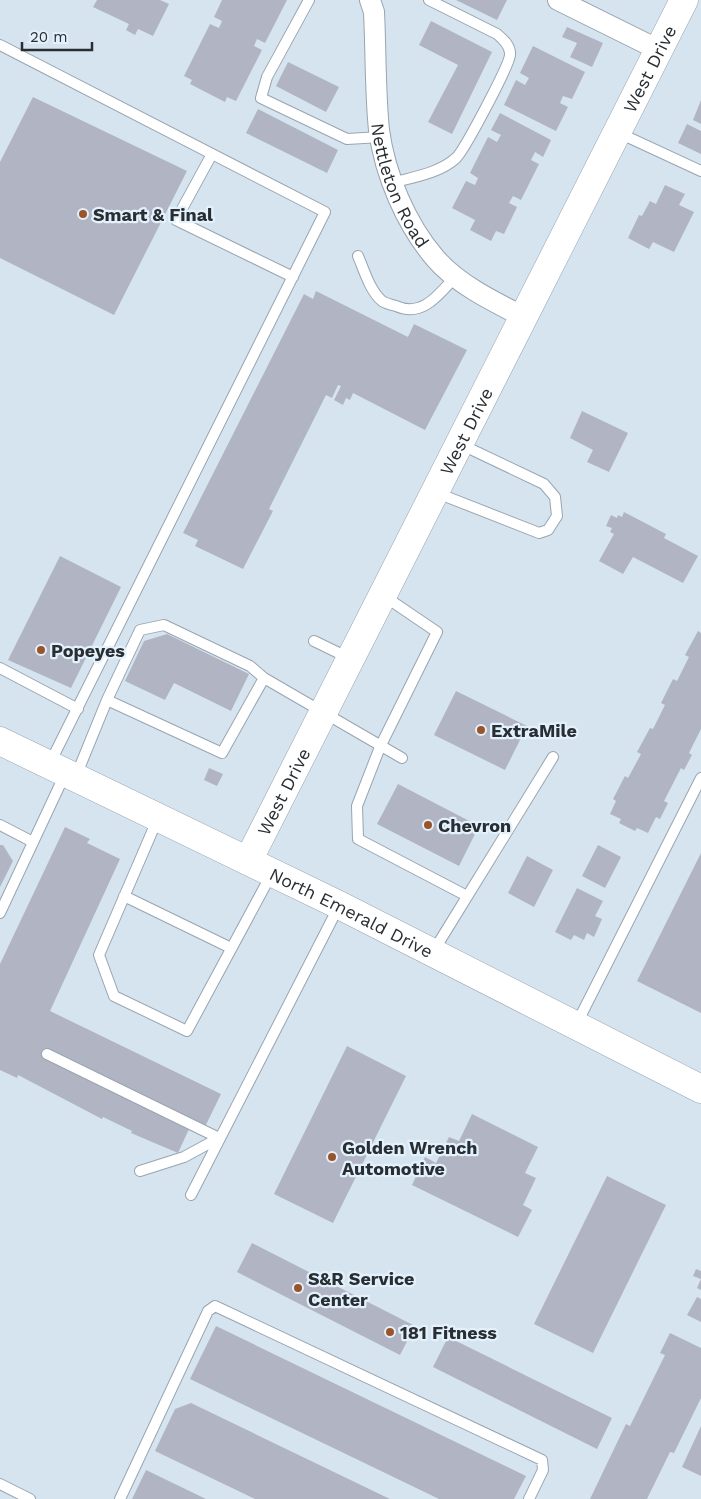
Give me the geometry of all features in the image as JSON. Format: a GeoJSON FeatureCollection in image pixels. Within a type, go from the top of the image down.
{"type":"FeatureCollection","features":[{"type":"Feature","properties":{"kind":"street","name":"Nettleton Road"},"geometry":{"type":"LineString","coordinates":[[370,0],[374,12],[381,137],[392,183],[406,215],[435,259],[497,304],[524,317]]}},
{"type":"Feature","properties":{"kind":"street"},"geometry":{"type":"LineString","coordinates":[[558,0],[659,50]]}},
{"type":"Feature","properties":{"kind":"street","name":"West Drive"},"geometry":{"type":"LineString","coordinates":[[248,860],[684,0]]}},
{"type":"Feature","properties":{"kind":"street","name":"North Emerald Drive"},"geometry":{"type":"LineString","coordinates":[[0,741],[248,860],[701,1089]]}},
{"type":"Feature","properties":{"kind":"lane"},"geometry":{"type":"LineString","coordinates":[[309,0],[267,77],[261,98],[347,139],[381,137]]}},
{"type":"Feature","properties":{"kind":"lane"},"geometry":{"type":"LineString","coordinates":[[392,183],[443,167],[458,157],[497,86],[510,55],[506,42],[497,34],[429,0]]}},
{"type":"Feature","properties":{"kind":"lane"},"geometry":{"type":"LineString","coordinates":[[0,45],[325,212],[78,709],[64,771]]}},
{"type":"Feature","properties":{"kind":"lane"},"geometry":{"type":"LineString","coordinates":[[618,132],[701,171]]}},
{"type":"Feature","properties":{"kind":"lane"},"geometry":{"type":"LineString","coordinates":[[212,154],[176,220],[293,277]]}},
{"type":"Feature","properties":{"kind":"lane"},"geometry":{"type":"LineString","coordinates":[[358,256],[369,281],[382,300],[408,311],[423,307],[436,298],[456,276]]}},
{"type":"Feature","properties":{"kind":"lane"},"geometry":{"type":"LineString","coordinates":[[434,491],[539,534],[548,530],[557,516],[555,497],[544,484],[459,443]]}},
{"type":"Feature","properties":{"kind":"lane"},"geometry":{"type":"LineString","coordinates":[[382,595],[436,632],[380,747],[357,806],[358,839],[467,896]]}},
{"type":"Feature","properties":{"kind":"lane"},"geometry":{"type":"LineString","coordinates":[[0,913],[64,771],[107,700],[140,630],[164,626],[250,666],[264,678],[380,747],[402,758]]}},
{"type":"Feature","properties":{"kind":"lane"},"geometry":{"type":"LineString","coordinates":[[314,641],[350,659]]}},
{"type":"Feature","properties":{"kind":"lane"},"geometry":{"type":"LineString","coordinates":[[0,668],[78,709]]}},
{"type":"Feature","properties":{"kind":"lane"},"geometry":{"type":"LineString","coordinates":[[107,700],[222,753],[264,678]]}},
{"type":"Feature","properties":{"kind":"lane"},"geometry":{"type":"LineString","coordinates":[[432,953],[552,757]]}},
{"type":"Feature","properties":{"kind":"lane"},"geometry":{"type":"LineString","coordinates":[[576,1026],[701,778]]}},
{"type":"Feature","properties":{"kind":"lane"},"geometry":{"type":"LineString","coordinates":[[159,816],[99,955],[114,996],[187,1031],[272,872]]}},
{"type":"Feature","properties":{"kind":"lane"},"geometry":{"type":"LineString","coordinates":[[0,826],[33,842]]}},
{"type":"Feature","properties":{"kind":"lane"},"geometry":{"type":"LineString","coordinates":[[124,896],[231,948]]}},
{"type":"Feature","properties":{"kind":"lane"},"geometry":{"type":"LineString","coordinates":[[190,1195],[339,906]]}},
{"type":"Feature","properties":{"kind":"lane"},"geometry":{"type":"LineString","coordinates":[[46,1054],[219,1138]]}},
{"type":"Feature","properties":{"kind":"lane"},"geometry":{"type":"LineString","coordinates":[[140,1171],[184,1157],[219,1138]]}},
{"type":"Feature","properties":{"kind":"lane"},"geometry":{"type":"LineString","coordinates":[[120,1499],[208,1310],[215,1306],[542,1460],[543,1470],[529,1499]]}},
{"type":"Feature","properties":{"kind":"lane"},"geometry":{"type":"LineString","coordinates":[[0,1484],[30,1499]]}},
{"type":"Feature","properties":{"kind":"building"},"geometry":{"type":"Polygon","coordinates":[[[97,0],[160,0],[169,4],[153,36],[138,29],[135,35],[126,30],[129,24],[93,7],[97,0]]]}},
{"type":"Feature","properties":{"kind":"building"},"geometry":{"type":"Polygon","coordinates":[[[222,0],[287,0],[265,43],[257,39],[254,46],[262,50],[236,101],[227,97],[225,102],[190,84],[192,80],[184,76],[210,24],[219,28],[222,21],[214,17],[222,0]]]}},
{"type":"Feature","properties":{"kind":"building"},"geometry":{"type":"Polygon","coordinates":[[[456,0],[507,0],[497,20],[456,0]]]}},
{"type":"Feature","properties":{"kind":"building"},"geometry":{"type":"Polygon","coordinates":[[[431,21],[492,52],[452,134],[428,122],[458,65],[419,45],[431,21]]]}},
{"type":"Feature","properties":{"kind":"building"},"geometry":{"type":"Polygon","coordinates":[[[567,27],[603,43],[592,67],[570,57],[577,43],[562,37],[567,27]]]}},
{"type":"Feature","properties":{"kind":"building"},"geometry":{"type":"Polygon","coordinates":[[[533,46],[585,72],[572,99],[563,96],[560,103],[568,107],[556,131],[504,105],[516,80],[525,85],[529,78],[520,73],[533,46]]]}},
{"type":"Feature","properties":{"kind":"building"},"geometry":{"type":"Polygon","coordinates":[[[288,62],[339,87],[326,112],[276,86],[288,62]]]}},
{"type":"Feature","properties":{"kind":"building","name":"Smart & Final"},"geometry":{"type":"Polygon","coordinates":[[[33,97],[187,171],[114,315],[0,258],[0,162],[33,97]]]}},
{"type":"Feature","properties":{"kind":"building"},"geometry":{"type":"Polygon","coordinates":[[[701,100],[701,124],[693,120],[701,100]]]}},
{"type":"Feature","properties":{"kind":"building"},"geometry":{"type":"Polygon","coordinates":[[[258,109],[338,150],[327,173],[246,133],[258,109]]]}},
{"type":"Feature","properties":{"kind":"building"},"geometry":{"type":"Polygon","coordinates":[[[500,113],[551,140],[543,157],[535,152],[531,160],[539,164],[521,200],[513,196],[509,203],[517,207],[504,234],[496,231],[491,241],[470,230],[475,220],[452,208],[466,181],[475,185],[478,178],[470,173],[488,137],[497,142],[501,135],[491,130],[500,113]]]}},
{"type":"Feature","properties":{"kind":"building"},"geometry":{"type":"Polygon","coordinates":[[[687,124],[701,131],[701,154],[678,143],[687,124]]]}},
{"type":"Feature","properties":{"kind":"building"},"geometry":{"type":"Polygon","coordinates":[[[665,185],[685,194],[679,205],[694,212],[674,252],[653,242],[649,249],[628,238],[639,215],[642,216],[650,201],[656,204],[665,185]]]}},
{"type":"Feature","properties":{"kind":"building"},"geometry":{"type":"Polygon","coordinates":[[[316,291],[408,337],[414,324],[467,350],[425,430],[353,393],[350,400],[346,398],[343,405],[334,400],[341,386],[338,385],[332,398],[326,395],[269,509],[273,511],[243,569],[195,546],[198,540],[183,533],[304,294],[313,299],[316,291]]]}},
{"type":"Feature","properties":{"kind":"building"},"geometry":{"type":"Polygon","coordinates":[[[582,411],[628,433],[609,472],[587,462],[593,450],[570,438],[582,411]]]}},
{"type":"Feature","properties":{"kind":"building"},"geometry":{"type":"Polygon","coordinates":[[[624,512],[666,534],[664,538],[698,556],[683,583],[633,557],[623,574],[599,561],[614,534],[610,532],[612,528],[606,526],[611,515],[617,518],[618,515],[622,517],[624,512]]]}},
{"type":"Feature","properties":{"kind":"building"},"geometry":{"type":"Polygon","coordinates":[[[60,556],[121,587],[71,688],[8,660],[60,556]]]}},
{"type":"Feature","properties":{"kind":"building"},"geometry":{"type":"Polygon","coordinates":[[[698,631],[701,633],[701,729],[689,753],[692,755],[684,770],[681,768],[664,801],[668,803],[660,819],[656,817],[648,833],[637,828],[635,831],[619,823],[621,819],[610,814],[616,801],[613,799],[625,776],[628,778],[641,754],[637,752],[650,728],[653,729],[665,705],[661,703],[673,679],[677,681],[689,657],[685,655],[698,631]]]}},
{"type":"Feature","properties":{"kind":"building"},"geometry":{"type":"Polygon","coordinates":[[[167,634],[249,674],[231,711],[174,683],[165,700],[125,681],[144,641],[167,634]]]}},
{"type":"Feature","properties":{"kind":"building","name":"ExtraMile"},"geometry":{"type":"Polygon","coordinates":[[[456,691],[527,726],[505,770],[434,735],[456,691]]]}},
{"type":"Feature","properties":{"kind":"building"},"geometry":{"type":"Polygon","coordinates":[[[209,768],[223,774],[217,786],[204,780],[209,768]]]}},
{"type":"Feature","properties":{"kind":"building","name":"Chevron"},"geometry":{"type":"Polygon","coordinates":[[[398,784],[479,826],[459,866],[377,824],[398,784]]]}},
{"type":"Feature","properties":{"kind":"building"},"geometry":{"type":"Polygon","coordinates":[[[65,827],[90,839],[87,843],[120,859],[50,1011],[221,1094],[201,1135],[189,1129],[178,1153],[131,1133],[132,1131],[103,1117],[102,1119],[18,1075],[17,1078],[0,1070],[0,964],[65,827]]]}},
{"type":"Feature","properties":{"kind":"building"},"geometry":{"type":"Polygon","coordinates":[[[0,845],[3,845],[13,861],[0,887],[0,845]]]}},
{"type":"Feature","properties":{"kind":"building"},"geometry":{"type":"Polygon","coordinates":[[[598,845],[621,857],[605,888],[582,876],[598,845]]]}},
{"type":"Feature","properties":{"kind":"building"},"geometry":{"type":"Polygon","coordinates":[[[701,853],[701,1013],[637,981],[701,853]]]}},
{"type":"Feature","properties":{"kind":"building"},"geometry":{"type":"Polygon","coordinates":[[[527,856],[553,870],[534,907],[508,893],[527,856]]]}},
{"type":"Feature","properties":{"kind":"building"},"geometry":{"type":"Polygon","coordinates":[[[577,888],[603,901],[595,916],[602,919],[594,937],[587,933],[584,940],[574,935],[571,940],[555,932],[577,888]]]}},
{"type":"Feature","properties":{"kind":"building"},"geometry":{"type":"Polygon","coordinates":[[[347,1046],[406,1076],[333,1223],[274,1194],[347,1046]]]}},
{"type":"Feature","properties":{"kind":"building"},"geometry":{"type":"Polygon","coordinates":[[[472,1114],[538,1147],[525,1173],[536,1178],[523,1205],[532,1210],[518,1237],[412,1185],[425,1157],[436,1163],[449,1137],[459,1141],[472,1114]]]}},
{"type":"Feature","properties":{"kind":"building"},"geometry":{"type":"Polygon","coordinates":[[[607,1176],[666,1205],[593,1353],[534,1324],[607,1176]]]}},
{"type":"Feature","properties":{"kind":"building"},"geometry":{"type":"Polygon","coordinates":[[[252,1243],[415,1326],[400,1355],[237,1272],[252,1243]]]}},
{"type":"Feature","properties":{"kind":"building"},"geometry":{"type":"Polygon","coordinates":[[[696,1269],[701,1271],[701,1279],[693,1276],[696,1269]]]}},
{"type":"Feature","properties":{"kind":"building"},"geometry":{"type":"Polygon","coordinates":[[[701,1279],[701,1290],[697,1288],[701,1279]]]}},
{"type":"Feature","properties":{"kind":"building"},"geometry":{"type":"Polygon","coordinates":[[[697,1297],[701,1299],[701,1322],[687,1315],[697,1297]]]}},
{"type":"Feature","properties":{"kind":"building"},"geometry":{"type":"Polygon","coordinates":[[[216,1326],[526,1476],[514,1499],[439,1499],[190,1379],[216,1326]]]}},
{"type":"Feature","properties":{"kind":"building"},"geometry":{"type":"Polygon","coordinates":[[[670,1333],[701,1348],[701,1398],[674,1453],[670,1452],[647,1499],[590,1499],[626,1424],[630,1426],[665,1355],[660,1353],[670,1333]]]}},
{"type":"Feature","properties":{"kind":"building"},"geometry":{"type":"Polygon","coordinates":[[[448,1337],[612,1418],[597,1449],[433,1367],[448,1337]]]}},
{"type":"Feature","properties":{"kind":"building"},"geometry":{"type":"Polygon","coordinates":[[[191,1403],[390,1499],[255,1499],[155,1451],[175,1409],[191,1403]]]}},
{"type":"Feature","properties":{"kind":"building"},"geometry":{"type":"Polygon","coordinates":[[[701,1426],[701,1476],[682,1467],[701,1426]]]}},
{"type":"Feature","properties":{"kind":"building"},"geometry":{"type":"Polygon","coordinates":[[[146,1470],[206,1499],[132,1499],[146,1470]]]}},
{"type":"Feature","properties":{"kind":"place","name":"Smart & Final"},"geometry":{"type":"Point","coordinates":[83,214]}},
{"type":"Feature","properties":{"kind":"place","name":"Popeyes"},"geometry":{"type":"Point","coordinates":[41,650]}},
{"type":"Feature","properties":{"kind":"place","name":"ExtraMile"},"geometry":{"type":"Point","coordinates":[481,730]}},
{"type":"Feature","properties":{"kind":"place","name":"Chevron"},"geometry":{"type":"Point","coordinates":[428,825]}},
{"type":"Feature","properties":{"kind":"place","name":"Golden Wrench Automotive"},"geometry":{"type":"Point","coordinates":[332,1157]}},
{"type":"Feature","properties":{"kind":"place","name":"S&R Service Center"},"geometry":{"type":"Point","coordinates":[298,1288]}},
{"type":"Feature","properties":{"kind":"place","name":"181 Fitness"},"geometry":{"type":"Point","coordinates":[390,1332]}}]}
